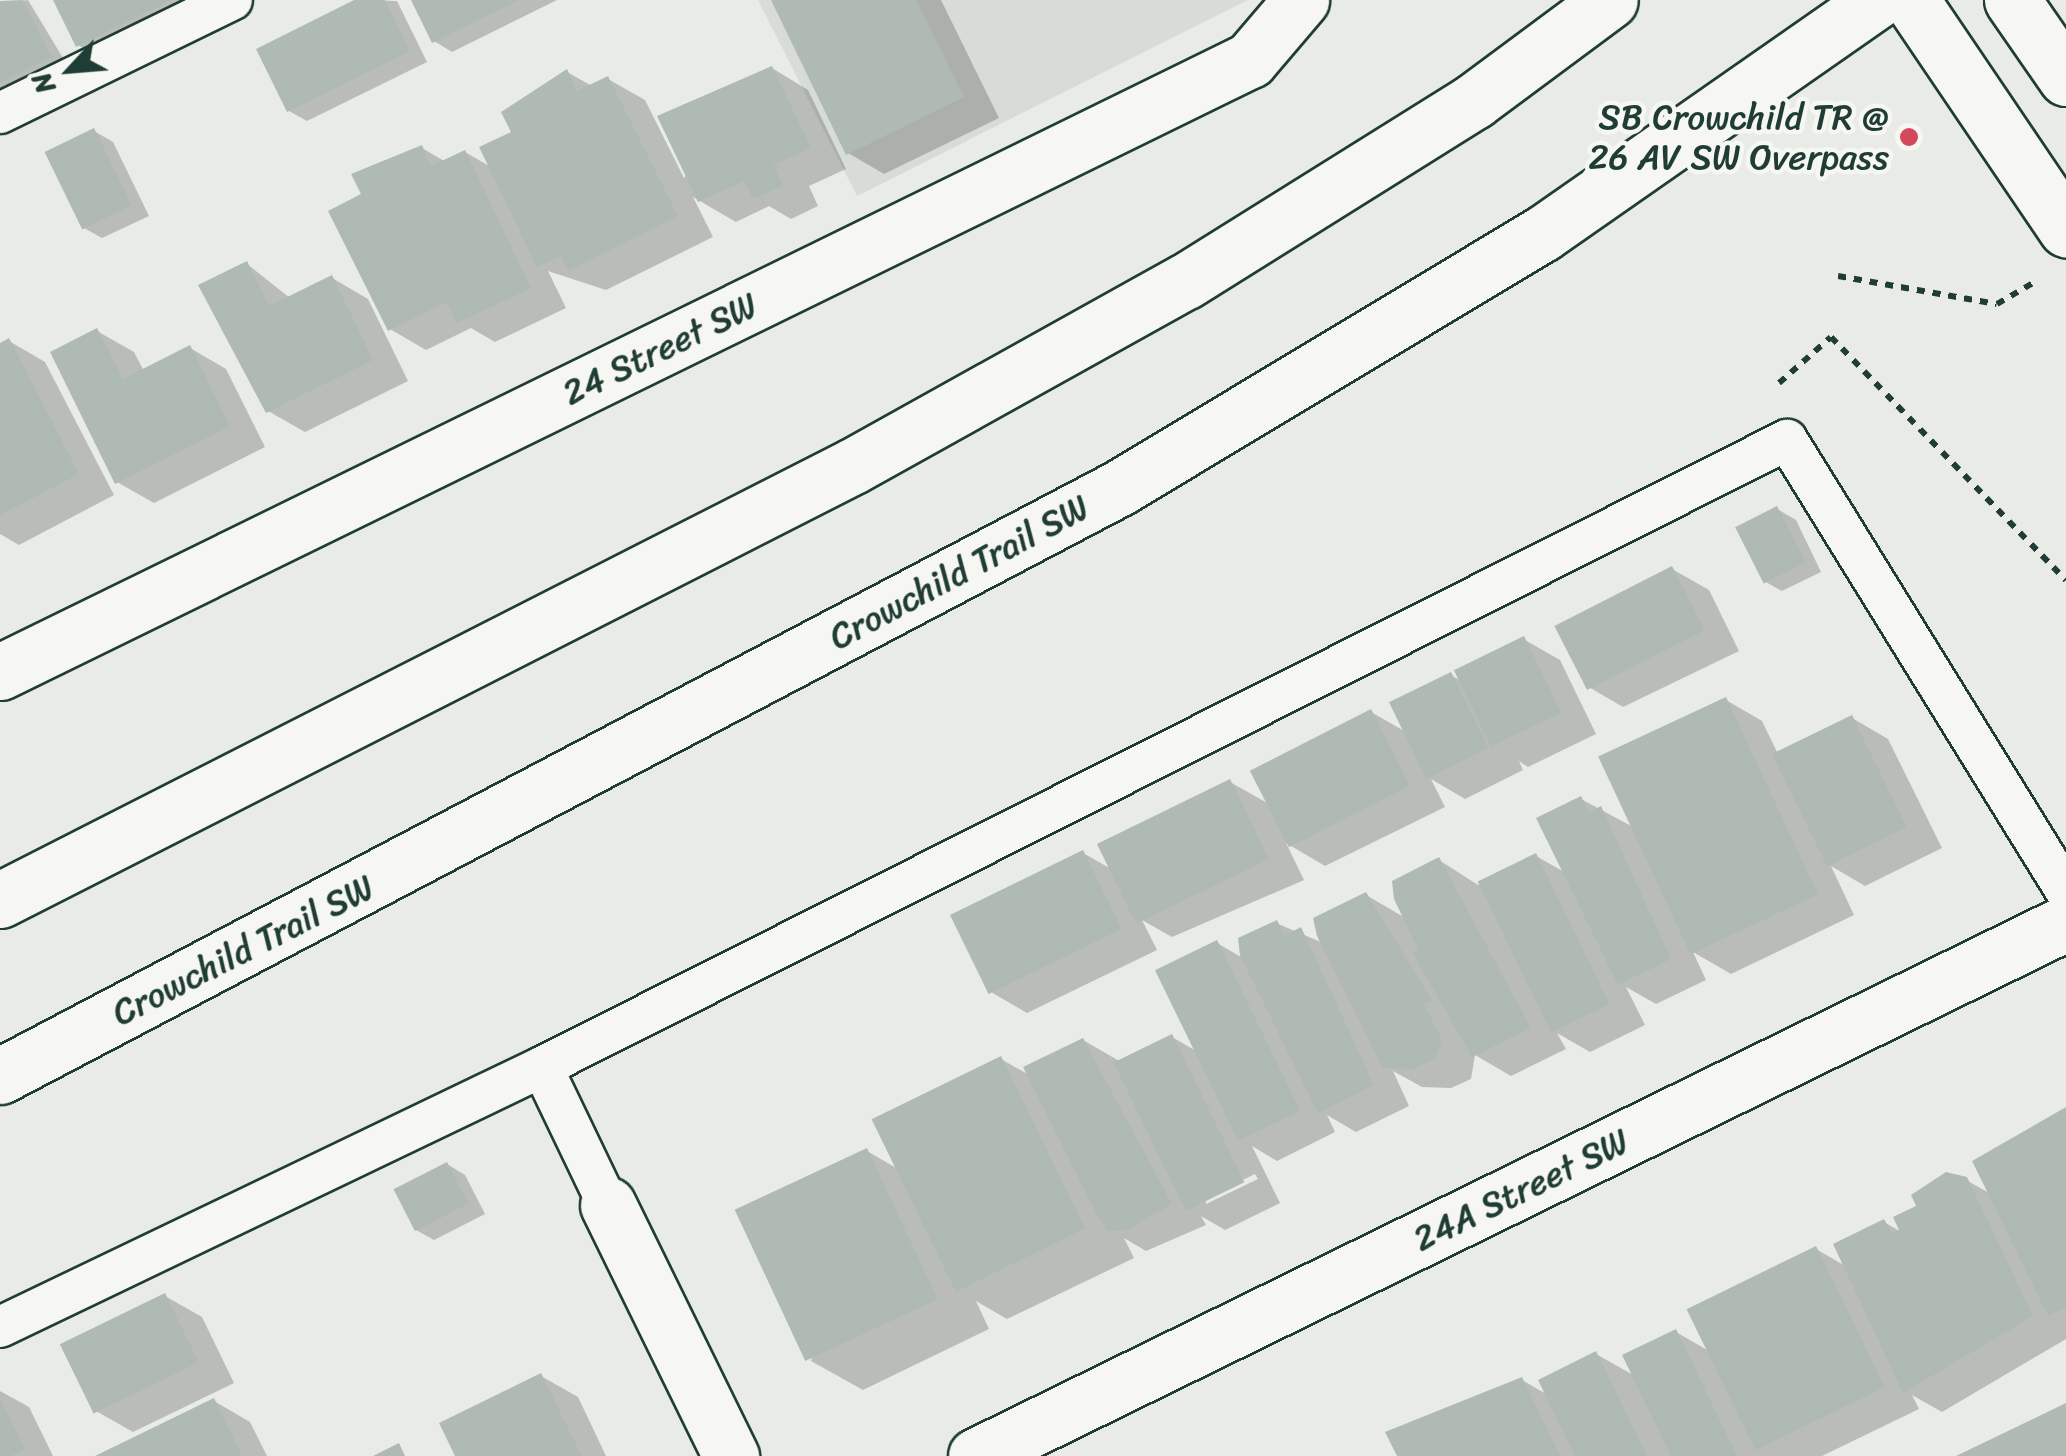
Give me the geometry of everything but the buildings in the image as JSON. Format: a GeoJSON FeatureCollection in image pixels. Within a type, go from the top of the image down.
{"type":"FeatureCollection","features":[{"type":"Feature","properties":{"kind":"main road","name":"24 Street SW"},"geometry":{"type":"LineString","coordinates":[[0,672],[1250,60],[1301,0]]}},
{"type":"Feature","properties":{"kind":"main road"},"geometry":{"type":"LineString","coordinates":[[0,900],[818,484],[1170,290],[1474,100],[1610,0]]}},
{"type":"Feature","properties":{"kind":"main road","name":"Crowchild Trail SW"},"geometry":{"type":"LineString","coordinates":[[0,1076],[1119,488],[1542,234],[1878,0]]}},
{"type":"Feature","properties":{"kind":"main road"},"geometry":{"type":"LineString","coordinates":[[1911,0],[2054,235]]}},
{"type":"Feature","properties":{"kind":"main road"},"geometry":{"type":"LineString","coordinates":[[2012,0],[2066,78]]}},
{"type":"Feature","properties":{"kind":"main road","name":"24A Street SW"},"geometry":{"type":"LineString","coordinates":[[976,1456],[2066,923]]}},
{"type":"Feature","properties":{"kind":"main road"},"geometry":{"type":"LineString","coordinates":[[608,1205],[732,1456]]}},
{"type":"Feature","properties":{"kind":"lane"},"geometry":{"type":"LineString","coordinates":[[0,114],[232,0]]}},
{"type":"Feature","properties":{"kind":"lane"},"geometry":{"type":"LineString","coordinates":[[0,1327],[542,1067],[1787,440],[2066,891]]}},
{"type":"Feature","properties":{"kind":"lane"},"geometry":{"type":"LineString","coordinates":[[542,1067],[608,1205]]}},
{"type":"Feature","properties":{"kind":"path"},"geometry":{"type":"LineString","coordinates":[[1838,276],[1998,304],[2054,235]]}},
{"type":"Feature","properties":{"kind":"path"},"geometry":{"type":"LineString","coordinates":[[1831,338],[2066,580]]}},
{"type":"Feature","properties":{"kind":"shaded area"},"geometry":{"type":"Polygon","coordinates":[[[758,0],[1248,0],[857,196],[758,0]]]}},
{"type":"Feature","properties":{"kind":"place","name":"SB Crowchild TR @ 26 AV SW Overpass"},"geometry":{"type":"Point","coordinates":[1909,137]}}]}
